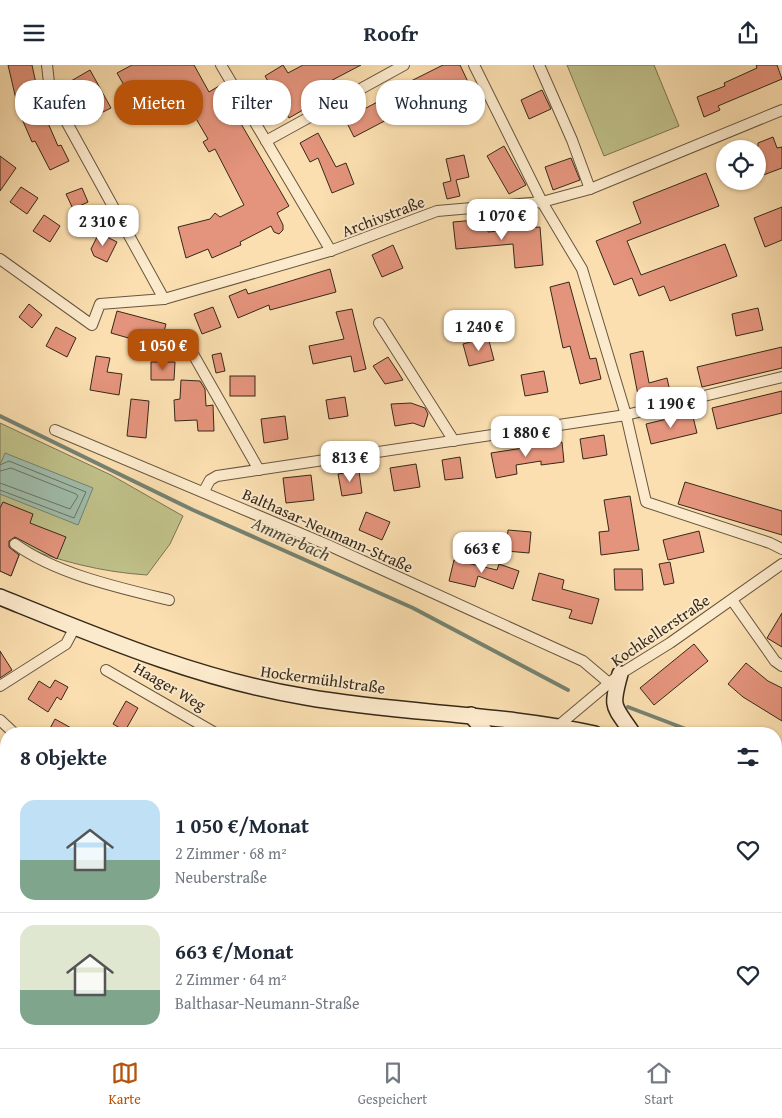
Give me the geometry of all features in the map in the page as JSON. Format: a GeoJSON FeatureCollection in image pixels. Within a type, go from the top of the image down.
{"type":"FeatureCollection","features":[{"type":"Feature","properties":{"kind":"main road","name":"Hockermühlstraße"},"geometry":{"type":"LineString","coordinates":[[0,597],[75,627],[204,673],[256,688],[338,702],[472,715],[538,727]]}},
{"type":"Feature","properties":{"kind":"main road"},"geometry":{"type":"LineString","coordinates":[[614,679],[614,709],[628,727]]}},
{"type":"Feature","properties":{"kind":"main road"},"geometry":{"type":"LineString","coordinates":[[472,715],[481,727]]}},
{"type":"Feature","properties":{"kind":"street"},"geometry":{"type":"LineString","coordinates":[[47,65],[50,92],[164,299]]}},
{"type":"Feature","properties":{"kind":"street"},"geometry":{"type":"LineString","coordinates":[[221,65],[331,251]]}},
{"type":"Feature","properties":{"kind":"street"},"geometry":{"type":"LineString","coordinates":[[266,141],[404,65]]}},
{"type":"Feature","properties":{"kind":"street"},"geometry":{"type":"LineString","coordinates":[[474,65],[542,202],[582,269],[626,415],[646,502],[770,543],[782,549]]}},
{"type":"Feature","properties":{"kind":"street"},"geometry":{"type":"LineString","coordinates":[[539,65],[572,140],[590,189]]}},
{"type":"Feature","properties":{"kind":"street","name":"Archivstraße"},"geometry":{"type":"LineString","coordinates":[[0,259],[92,325],[100,305],[164,299],[331,251],[436,211],[542,202],[590,189],[782,110]]}},
{"type":"Feature","properties":{"kind":"street"},"geometry":{"type":"LineString","coordinates":[[379,323],[454,441]]}},
{"type":"Feature","properties":{"kind":"street"},"geometry":{"type":"LineString","coordinates":[[193,354],[259,470]]}},
{"type":"Feature","properties":{"kind":"street"},"geometry":{"type":"LineString","coordinates":[[204,491],[210,480],[217,475],[626,415],[782,377]]}},
{"type":"Feature","properties":{"kind":"street","name":"Balthasar-Neumann-Straße"},"geometry":{"type":"LineString","coordinates":[[55,430],[204,491],[583,661],[614,679]]}},
{"type":"Feature","properties":{"kind":"street"},"geometry":{"type":"LineString","coordinates":[[15,544],[32,556],[115,587],[169,600]]}},
{"type":"Feature","properties":{"kind":"street","name":"Kochkellerstraße"},"geometry":{"type":"LineString","coordinates":[[558,727],[614,679],[670,643],[782,564]]}},
{"type":"Feature","properties":{"kind":"street"},"geometry":{"type":"LineString","coordinates":[[732,600],[774,661],[782,666]]}},
{"type":"Feature","properties":{"kind":"street"},"geometry":{"type":"LineString","coordinates":[[0,686],[66,644],[75,627]]}},
{"type":"Feature","properties":{"kind":"street","name":"Haager Weg"},"geometry":{"type":"LineString","coordinates":[[106,670],[205,727]]}},
{"type":"Feature","properties":{"kind":"green space"},"geometry":{"type":"Polygon","coordinates":[[[567,65],[654,65],[679,126],[604,156],[567,65]]]}},
{"type":"Feature","properties":{"kind":"green space"},"geometry":{"type":"Polygon","coordinates":[[[0,423],[111,475],[183,516],[170,544],[147,575],[130,574],[80,565],[16,544],[13,550],[20,553],[11,576],[0,571],[0,423]]]}},
{"type":"Feature","properties":{"kind":"water"},"geometry":{"type":"Polygon","coordinates":[[[5,453],[93,488],[78,525],[0,494],[0,465],[5,453]]]}},
{"type":"Feature","properties":{"kind":"building"},"geometry":{"type":"Polygon","coordinates":[[[8,65],[32,65],[35,80],[15,80],[15,95],[8,65]]]}},
{"type":"Feature","properties":{"kind":"building"},"geometry":{"type":"Polygon","coordinates":[[[132,65],[194,65],[202,80],[121,80],[117,73],[132,65]]]}},
{"type":"Feature","properties":{"kind":"building"},"geometry":{"type":"Polygon","coordinates":[[[283,65],[288,73],[303,65],[361,65],[332,80],[301,80],[301,111],[291,117],[291,80],[267,80],[265,76],[283,65]]]}},
{"type":"Feature","properties":{"kind":"building"},"geometry":{"type":"Polygon","coordinates":[[[443,65],[460,65],[467,80],[413,80],[443,65]]]}},
{"type":"Feature","properties":{"kind":"building"},"geometry":{"type":"Polygon","coordinates":[[[756,65],[777,65],[782,79],[718,106],[720,110],[704,117],[697,97],[725,86],[724,83],[757,68],[756,65]]]}},
{"type":"Feature","properties":{"kind":"building"},"geometry":{"type":"Polygon","coordinates":[[[90,70],[96,80],[73,80],[90,70]]]}},
{"type":"Feature","properties":{"kind":"building"},"geometry":{"type":"Polygon","coordinates":[[[203,81],[209,92],[213,90],[213,125],[242,125],[289,206],[277,213],[283,225],[283,230],[279,234],[274,232],[271,226],[240,242],[241,245],[212,258],[208,249],[186,258],[178,227],[210,219],[215,213],[220,217],[244,205],[215,149],[209,152],[203,142],[208,139],[200,125],[203,125],[203,81]]]}},
{"type":"Feature","properties":{"kind":"building"},"geometry":{"type":"Polygon","coordinates":[[[542,90],[551,109],[529,119],[521,100],[542,90]]]}},
{"type":"Feature","properties":{"kind":"building"},"geometry":{"type":"Polygon","coordinates":[[[104,95],[111,108],[104,112],[104,95]]]}},
{"type":"Feature","properties":{"kind":"building"},"geometry":{"type":"Polygon","coordinates":[[[376,103],[377,125],[354,137],[348,125],[366,125],[366,108],[376,103]]]}},
{"type":"Feature","properties":{"kind":"building"},"geometry":{"type":"Polygon","coordinates":[[[25,125],[49,125],[58,146],[61,145],[69,161],[50,170],[35,141],[32,142],[25,125]]]}},
{"type":"Feature","properties":{"kind":"building"},"geometry":{"type":"Polygon","coordinates":[[[318,133],[336,167],[346,163],[354,184],[332,193],[318,158],[310,162],[300,143],[318,133]]]}},
{"type":"Feature","properties":{"kind":"building"},"geometry":{"type":"Polygon","coordinates":[[[773,137],[777,148],[782,147],[782,168],[766,174],[766,140],[773,137]]]}},
{"type":"Feature","properties":{"kind":"building"},"geometry":{"type":"Polygon","coordinates":[[[504,146],[526,185],[509,194],[487,156],[504,146]]]}},
{"type":"Feature","properties":{"kind":"building"},"geometry":{"type":"Polygon","coordinates":[[[464,155],[469,177],[456,180],[460,196],[447,199],[443,183],[451,181],[446,159],[464,155]]]}},
{"type":"Feature","properties":{"kind":"building"},"geometry":{"type":"Polygon","coordinates":[[[0,156],[16,168],[0,191],[0,156]]]}},
{"type":"Feature","properties":{"kind":"building"},"geometry":{"type":"Polygon","coordinates":[[[571,158],[580,180],[553,190],[545,167],[571,158]]]}},
{"type":"Feature","properties":{"kind":"building"},"geometry":{"type":"Polygon","coordinates":[[[706,173],[719,206],[627,241],[641,275],[725,244],[737,276],[670,301],[664,286],[639,296],[632,278],[614,285],[596,241],[641,223],[633,202],[706,173]]]}},
{"type":"Feature","properties":{"kind":"building"},"geometry":{"type":"Polygon","coordinates":[[[21,187],[38,198],[27,214],[10,202],[21,187]]]}},
{"type":"Feature","properties":{"kind":"building"},"geometry":{"type":"Polygon","coordinates":[[[82,188],[88,202],[73,209],[66,194],[82,188]]]}},
{"type":"Feature","properties":{"kind":"building"},"geometry":{"type":"Polygon","coordinates":[[[782,207],[782,240],[765,247],[754,218],[782,207]]]}},
{"type":"Feature","properties":{"kind":"building"},"geometry":{"type":"Polygon","coordinates":[[[44,215],[60,226],[50,242],[33,231],[44,215]]]}},
{"type":"Feature","properties":{"kind":"building"},"geometry":{"type":"Polygon","coordinates":[[[487,219],[488,232],[540,227],[543,265],[515,268],[513,244],[456,249],[453,222],[487,219]]]}},
{"type":"Feature","properties":{"kind":"building"},"geometry":{"type":"Polygon","coordinates":[[[99,233],[117,242],[107,262],[94,256],[91,249],[99,233]]]}},
{"type":"Feature","properties":{"kind":"building"},"geometry":{"type":"Polygon","coordinates":[[[393,245],[403,268],[382,277],[372,255],[393,245]]]}},
{"type":"Feature","properties":{"kind":"building"},"geometry":{"type":"Polygon","coordinates":[[[330,269],[336,292],[270,310],[269,305],[238,318],[229,296],[246,289],[248,294],[330,269]]]}},
{"type":"Feature","properties":{"kind":"building"},"geometry":{"type":"Polygon","coordinates":[[[569,282],[590,359],[596,358],[601,379],[580,384],[570,346],[563,348],[550,287],[569,282]]]}},
{"type":"Feature","properties":{"kind":"building"},"geometry":{"type":"Polygon","coordinates":[[[29,304],[42,315],[32,328],[19,317],[29,304]]]}},
{"type":"Feature","properties":{"kind":"building"},"geometry":{"type":"Polygon","coordinates":[[[213,307],[221,327],[202,334],[194,314],[213,307]]]}},
{"type":"Feature","properties":{"kind":"building"},"geometry":{"type":"Polygon","coordinates":[[[758,308],[763,330],[736,336],[732,314],[758,308]]]}},
{"type":"Feature","properties":{"kind":"building"},"geometry":{"type":"Polygon","coordinates":[[[352,309],[366,369],[354,372],[351,356],[313,364],[309,346],[344,339],[336,312],[352,309]]]}},
{"type":"Feature","properties":{"kind":"building"},"geometry":{"type":"Polygon","coordinates":[[[117,311],[166,324],[160,347],[111,333],[117,311]]]}},
{"type":"Feature","properties":{"kind":"building"},"geometry":{"type":"Polygon","coordinates":[[[56,327],[76,338],[67,357],[46,346],[56,327]]]}},
{"type":"Feature","properties":{"kind":"building"},"geometry":{"type":"Polygon","coordinates":[[[488,337],[494,360],[469,366],[463,344],[488,337]]]}},
{"type":"Feature","properties":{"kind":"building"},"geometry":{"type":"Polygon","coordinates":[[[782,347],[782,368],[702,387],[697,367],[782,347]]]}},
{"type":"Feature","properties":{"kind":"building"},"geometry":{"type":"Polygon","coordinates":[[[643,351],[649,383],[667,378],[671,396],[648,400],[638,395],[630,354],[643,351]]]}},
{"type":"Feature","properties":{"kind":"building"},"geometry":{"type":"Polygon","coordinates":[[[221,353],[225,371],[216,373],[212,355],[221,353]]]}},
{"type":"Feature","properties":{"kind":"building"},"geometry":{"type":"Polygon","coordinates":[[[96,356],[110,358],[107,372],[122,374],[119,395],[90,390],[96,356]]]}},
{"type":"Feature","properties":{"kind":"building"},"geometry":{"type":"Polygon","coordinates":[[[388,357],[403,380],[385,384],[373,366],[388,357]]]}},
{"type":"Feature","properties":{"kind":"building"},"geometry":{"type":"Polygon","coordinates":[[[151,362],[175,362],[174,380],[151,380],[151,362]]]}},
{"type":"Feature","properties":{"kind":"building"},"geometry":{"type":"Polygon","coordinates":[[[544,371],[548,392],[525,396],[521,375],[544,371]]]}},
{"type":"Feature","properties":{"kind":"building"},"geometry":{"type":"Polygon","coordinates":[[[230,376],[255,376],[255,396],[230,396],[230,376]]]}},
{"type":"Feature","properties":{"kind":"building"},"geometry":{"type":"Polygon","coordinates":[[[181,380],[200,381],[205,389],[206,406],[213,405],[214,431],[198,431],[197,420],[175,421],[174,400],[180,399],[181,380]]]}},
{"type":"Feature","properties":{"kind":"building"},"geometry":{"type":"Polygon","coordinates":[[[782,391],[782,413],[717,429],[712,408],[782,391]]]}},
{"type":"Feature","properties":{"kind":"building"},"geometry":{"type":"Polygon","coordinates":[[[345,397],[348,416],[329,419],[326,400],[345,397]]]}},
{"type":"Feature","properties":{"kind":"building"},"geometry":{"type":"Polygon","coordinates":[[[131,399],[149,401],[146,438],[127,436],[131,399]]]}},
{"type":"Feature","properties":{"kind":"building"},"geometry":{"type":"Polygon","coordinates":[[[411,403],[425,408],[428,414],[424,427],[413,423],[395,426],[391,404],[411,403]]]}},
{"type":"Feature","properties":{"kind":"building"},"geometry":{"type":"Polygon","coordinates":[[[692,413],[697,433],[651,444],[646,424],[692,413]]]}},
{"type":"Feature","properties":{"kind":"building"},"geometry":{"type":"Polygon","coordinates":[[[285,416],[288,439],[264,443],[261,419],[285,416]]]}},
{"type":"Feature","properties":{"kind":"building"},"geometry":{"type":"Polygon","coordinates":[[[604,435],[607,455],[583,459],[580,439],[604,435]]]}},
{"type":"Feature","properties":{"kind":"building"},"geometry":{"type":"Polygon","coordinates":[[[562,442],[564,462],[541,465],[541,461],[516,465],[517,474],[496,478],[491,453],[562,442]]]}},
{"type":"Feature","properties":{"kind":"building"},"geometry":{"type":"Polygon","coordinates":[[[460,457],[463,478],[445,480],[442,460],[460,457]]]}},
{"type":"Feature","properties":{"kind":"building"},"geometry":{"type":"Polygon","coordinates":[[[416,464],[420,487],[394,491],[390,468],[416,464]]]}},
{"type":"Feature","properties":{"kind":"building"},"geometry":{"type":"Polygon","coordinates":[[[359,471],[362,493],[342,496],[338,474],[359,471]]]}},
{"type":"Feature","properties":{"kind":"building"},"geometry":{"type":"Polygon","coordinates":[[[311,475],[314,500],[286,503],[283,478],[311,475]]]}},
{"type":"Feature","properties":{"kind":"building"},"geometry":{"type":"Polygon","coordinates":[[[685,482],[782,511],[782,535],[678,504],[685,482]]]}},
{"type":"Feature","properties":{"kind":"building"},"geometry":{"type":"Polygon","coordinates":[[[630,496],[639,550],[601,555],[599,532],[609,531],[604,500],[630,496]]]}},
{"type":"Feature","properties":{"kind":"building"},"geometry":{"type":"Polygon","coordinates":[[[3,502],[33,514],[30,523],[66,537],[57,559],[15,537],[9,541],[9,547],[19,555],[11,576],[0,571],[0,508],[3,502]]]}},
{"type":"Feature","properties":{"kind":"building"},"geometry":{"type":"Polygon","coordinates":[[[366,512],[390,522],[382,540],[359,530],[366,512]]]}},
{"type":"Feature","properties":{"kind":"building"},"geometry":{"type":"Polygon","coordinates":[[[508,530],[531,532],[529,553],[506,551],[508,530]]]}},
{"type":"Feature","properties":{"kind":"building"},"geometry":{"type":"Polygon","coordinates":[[[699,531],[704,552],[668,560],[663,540],[699,531]]]}},
{"type":"Feature","properties":{"kind":"building"},"geometry":{"type":"Polygon","coordinates":[[[454,560],[497,570],[499,564],[519,571],[513,589],[478,576],[475,587],[449,581],[454,560]]]}},
{"type":"Feature","properties":{"kind":"building"},"geometry":{"type":"Polygon","coordinates":[[[670,562],[674,583],[664,585],[659,564],[670,562]]]}},
{"type":"Feature","properties":{"kind":"building"},"geometry":{"type":"Polygon","coordinates":[[[614,569],[642,569],[643,590],[615,590],[614,569]]]}},
{"type":"Feature","properties":{"kind":"building"},"geometry":{"type":"Polygon","coordinates":[[[539,573],[564,580],[562,589],[599,599],[592,624],[569,618],[572,610],[532,600],[539,573]]]}},
{"type":"Feature","properties":{"kind":"building"},"geometry":{"type":"Polygon","coordinates":[[[782,613],[782,647],[767,638],[782,613]]]}},
{"type":"Feature","properties":{"kind":"building"},"geometry":{"type":"Polygon","coordinates":[[[694,644],[708,661],[654,705],[640,688],[694,644]]]}},
{"type":"Feature","properties":{"kind":"building"},"geometry":{"type":"Polygon","coordinates":[[[0,651],[12,670],[0,678],[0,651]]]}},
{"type":"Feature","properties":{"kind":"building"},"geometry":{"type":"Polygon","coordinates":[[[746,663],[768,681],[782,688],[782,721],[743,697],[728,684],[746,663]]]}},
{"type":"Feature","properties":{"kind":"building"},"geometry":{"type":"Polygon","coordinates":[[[55,680],[68,687],[61,700],[57,697],[48,712],[28,699],[39,681],[50,688],[55,680]]]}},
{"type":"Feature","properties":{"kind":"building"},"geometry":{"type":"Polygon","coordinates":[[[126,701],[138,708],[127,727],[118,727],[113,724],[126,701]]]}},
{"type":"Feature","properties":{"kind":"building"},"geometry":{"type":"Polygon","coordinates":[[[55,719],[69,727],[51,727],[55,719]]]}},
{"type":"Feature","properties":{"kind":"waterway","name":"Ammerbach"},"geometry":{"type":"LineString","coordinates":[[0,416],[193,510],[413,608],[568,690]]}},
{"type":"Feature","properties":{"kind":"waterway","name":"Ammerbach"},"geometry":{"type":"LineString","coordinates":[[628,707],[681,727]]}}]}
